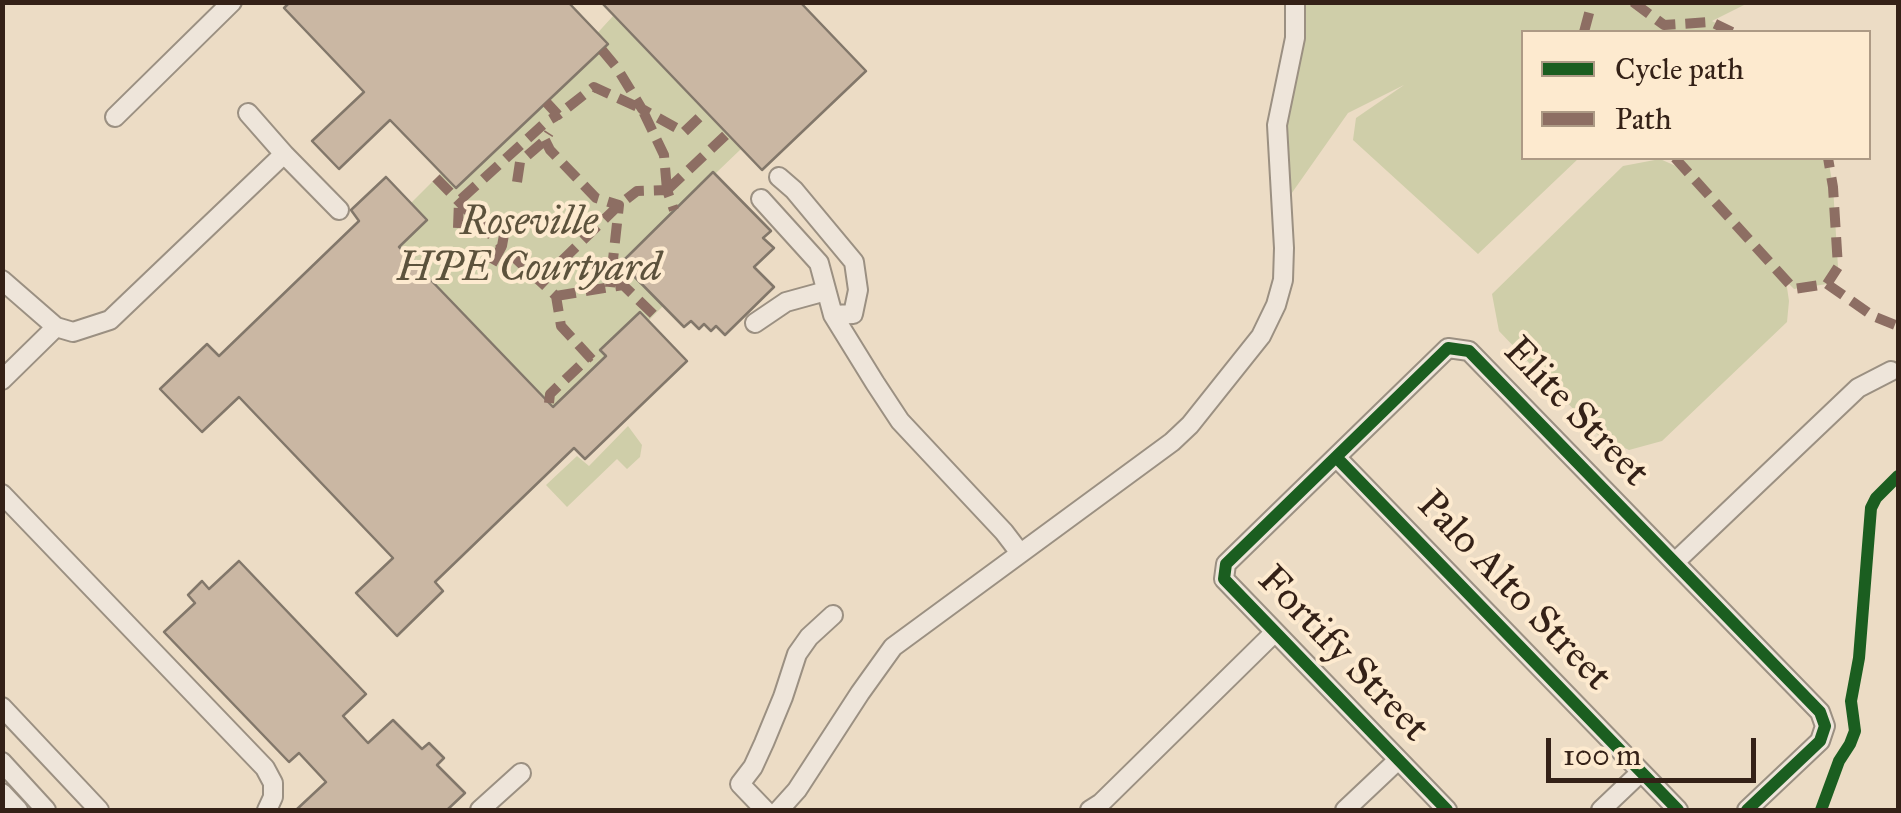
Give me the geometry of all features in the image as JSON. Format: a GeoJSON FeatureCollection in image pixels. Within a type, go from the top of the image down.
{"type":"FeatureCollection","features":[{"type":"Feature","properties":{"kind":"street"},"geometry":{"type":"LineString","coordinates":[[115,117],[232,2]]}},
{"type":"Feature","properties":{"kind":"street"},"geometry":{"type":"LineString","coordinates":[[778,810],[797,790],[893,647],[1172,442],[1190,426],[1261,336],[1284,280],[1277,125],[1295,38],[1295,2]]}},
{"type":"Feature","properties":{"kind":"street"},"geometry":{"type":"LineString","coordinates":[[248,112],[339,210]]}},
{"type":"Feature","properties":{"kind":"street"},"geometry":{"type":"LineString","coordinates":[[2,280],[56,327],[73,332],[110,320],[284,154]]}},
{"type":"Feature","properties":{"kind":"street"},"geometry":{"type":"LineString","coordinates":[[779,177],[854,262],[858,290],[853,314],[832,315]]}},
{"type":"Feature","properties":{"kind":"street"},"geometry":{"type":"LineString","coordinates":[[760,199],[819,263],[832,315],[900,420],[1020,554]]}},
{"type":"Feature","properties":{"kind":"street"},"geometry":{"type":"LineString","coordinates":[[755,323],[786,302],[826,291]]}},
{"type":"Feature","properties":{"kind":"street"},"geometry":{"type":"LineString","coordinates":[[2,380],[56,327]]}},
{"type":"Feature","properties":{"kind":"street","name":"Elite Street"},"geometry":{"type":"LineString","coordinates":[[1337,458],[1448,348],[1469,350],[1675,562]]}},
{"type":"Feature","properties":{"kind":"street"},"geometry":{"type":"LineString","coordinates":[[1747,810],[1820,740],[1825,721],[1815,706],[1675,562],[1858,388],[1891,371]]}},
{"type":"Feature","properties":{"kind":"street","name":"Fortify Street"},"geometry":{"type":"LineString","coordinates":[[1337,458],[1226,564],[1224,579],[1447,810]]}},
{"type":"Feature","properties":{"kind":"street","name":"Palo Alto Street"},"geometry":{"type":"LineString","coordinates":[[1337,458],[1678,810]]}},
{"type":"Feature","properties":{"kind":"street"},"geometry":{"type":"LineString","coordinates":[[2,494],[265,768],[273,797],[266,810]]}},
{"type":"Feature","properties":{"kind":"street"},"geometry":{"type":"LineString","coordinates":[[765,810],[740,784],[754,767],[797,654],[833,615]]}},
{"type":"Feature","properties":{"kind":"street"},"geometry":{"type":"LineString","coordinates":[[1090,810],[1275,632]]}},
{"type":"Feature","properties":{"kind":"street"},"geometry":{"type":"LineString","coordinates":[[2,707],[99,810]]}},
{"type":"Feature","properties":{"kind":"street"},"geometry":{"type":"LineString","coordinates":[[1345,810],[1398,760]]}},
{"type":"Feature","properties":{"kind":"street"},"geometry":{"type":"LineString","coordinates":[[3,763],[46,810]]}},
{"type":"Feature","properties":{"kind":"street"},"geometry":{"type":"LineString","coordinates":[[480,810],[520,772]]}},
{"type":"Feature","properties":{"kind":"street"},"geometry":{"type":"LineString","coordinates":[[1601,810],[1641,772]]}},
{"type":"Feature","properties":{"kind":"street"},"geometry":{"type":"LineString","coordinates":[[2,794],[18,810]]}},
{"type":"Feature","properties":{"kind":"green space"},"geometry":{"type":"Polygon","coordinates":[[[1295,3],[1748,3],[1712,21],[1728,30],[1521,30],[1521,160],[1577,160],[1478,254],[1353,140],[1356,118],[1404,85],[1348,113],[1282,207],[1278,166],[1295,3]]]}},
{"type":"Feature","properties":{"kind":"green space","name":"Roseville HPE Courtyard"},"geometry":{"type":"Polygon","coordinates":[[[613,16],[741,149],[622,263],[663,306],[648,321],[639,312],[601,349],[606,356],[553,407],[399,247],[427,220],[411,203],[441,173],[456,188],[613,16]]]}},
{"type":"Feature","properties":{"kind":"green space"},"geometry":{"type":"Polygon","coordinates":[[[1662,160],[1685,170],[1677,160],[1828,160],[1838,267],[1827,284],[1794,289],[1786,281],[1787,322],[1662,441],[1629,450],[1599,436],[1499,331],[1492,294],[1623,166],[1662,160]]]}},
{"type":"Feature","properties":{"kind":"green space"},"geometry":{"type":"Polygon","coordinates":[[[628,426],[642,445],[640,457],[627,469],[617,459],[567,507],[546,485],[577,456],[589,466],[628,426]]]}},
{"type":"Feature","properties":{"kind":"building"},"geometry":{"type":"Polygon","coordinates":[[[290,2],[568,2],[608,44],[456,188],[390,120],[339,169],[312,141],[364,92],[284,8],[290,2]]]}},
{"type":"Feature","properties":{"kind":"building"},"geometry":{"type":"Polygon","coordinates":[[[601,2],[800,2],[866,71],[762,170],[601,2]]]}},
{"type":"Feature","properties":{"kind":"building"},"geometry":{"type":"Polygon","coordinates":[[[713,172],[771,231],[763,238],[774,248],[754,267],[774,287],[725,335],[716,326],[711,331],[704,324],[699,329],[691,321],[684,327],[621,263],[713,172]]]}},
{"type":"Feature","properties":{"kind":"building"},"geometry":{"type":"Polygon","coordinates":[[[386,177],[427,220],[399,247],[553,407],[606,356],[600,350],[640,312],[687,361],[585,459],[574,448],[435,582],[443,591],[397,636],[356,593],[393,558],[239,397],[202,432],[160,389],[207,344],[219,356],[359,221],[351,210],[386,177]]]}},
{"type":"Feature","properties":{"kind":"building"},"geometry":{"type":"Polygon","coordinates":[[[239,561],[366,694],[343,716],[368,743],[393,720],[422,749],[429,743],[444,758],[437,765],[465,793],[447,810],[296,810],[326,782],[299,753],[289,762],[164,632],[195,603],[188,595],[202,581],[209,589],[239,561]]]}},
{"type":"Feature","properties":{"kind":"marked path"},"geometry":{"type":"LineString","coordinates":[[1585,30],[1592,2]]}},
{"type":"Feature","properties":{"kind":"marked path"},"geometry":{"type":"LineString","coordinates":[[1633,2],[1664,25],[1711,22],[1728,30]]}},
{"type":"Feature","properties":{"kind":"marked path"},"geometry":{"type":"LineString","coordinates":[[602,50],[642,109],[684,132],[705,112]]}},
{"type":"Feature","properties":{"kind":"marked path"},"geometry":{"type":"LineString","coordinates":[[546,102],[558,115],[594,87],[642,109],[664,155],[667,190]]}},
{"type":"Feature","properties":{"kind":"marked path"},"geometry":{"type":"LineString","coordinates":[[458,228],[459,201],[558,115]]}},
{"type":"Feature","properties":{"kind":"marked path"},"geometry":{"type":"LineString","coordinates":[[517,182],[520,162],[549,133]]}},
{"type":"Feature","properties":{"kind":"marked path"},"geometry":{"type":"LineString","coordinates":[[667,190],[727,134]]}},
{"type":"Feature","properties":{"kind":"marked path"},"geometry":{"type":"LineString","coordinates":[[545,140],[596,198],[619,205],[610,287]]}},
{"type":"Feature","properties":{"kind":"marked path"},"geometry":{"type":"LineString","coordinates":[[1677,160],[1794,289],[1827,284],[1873,316],[1898,326]]}},
{"type":"Feature","properties":{"kind":"marked path"},"geometry":{"type":"LineString","coordinates":[[1827,284],[1838,267],[1828,160]]}},
{"type":"Feature","properties":{"kind":"marked path"},"geometry":{"type":"LineString","coordinates":[[436,178],[502,246],[505,229]]}},
{"type":"Feature","properties":{"kind":"marked path"},"geometry":{"type":"LineString","coordinates":[[540,282],[637,191],[667,190],[674,210]]}},
{"type":"Feature","properties":{"kind":"marked path"},"geometry":{"type":"LineString","coordinates":[[492,264],[502,246],[556,296],[561,326],[597,365]]}},
{"type":"Feature","properties":{"kind":"marked path"},"geometry":{"type":"LineString","coordinates":[[556,296],[623,285],[654,315]]}},
{"type":"Feature","properties":{"kind":"marked path"},"geometry":{"type":"LineString","coordinates":[[549,403],[550,394],[590,356]]}},
{"type":"Feature","properties":{"kind":"cycle path"},"geometry":{"type":"LineString","coordinates":[[1447,810],[1224,579],[1226,564],[1448,348],[1469,351],[1820,712],[1825,726],[1820,741],[1747,810]]}},
{"type":"Feature","properties":{"kind":"cycle path"},"geometry":{"type":"LineString","coordinates":[[1337,458],[1678,810]]}},
{"type":"Feature","properties":{"kind":"cycle path"},"geometry":{"type":"LineString","coordinates":[[1821,810],[1855,731],[1851,701],[1859,658],[1871,508],[1898,476]]}}]}
